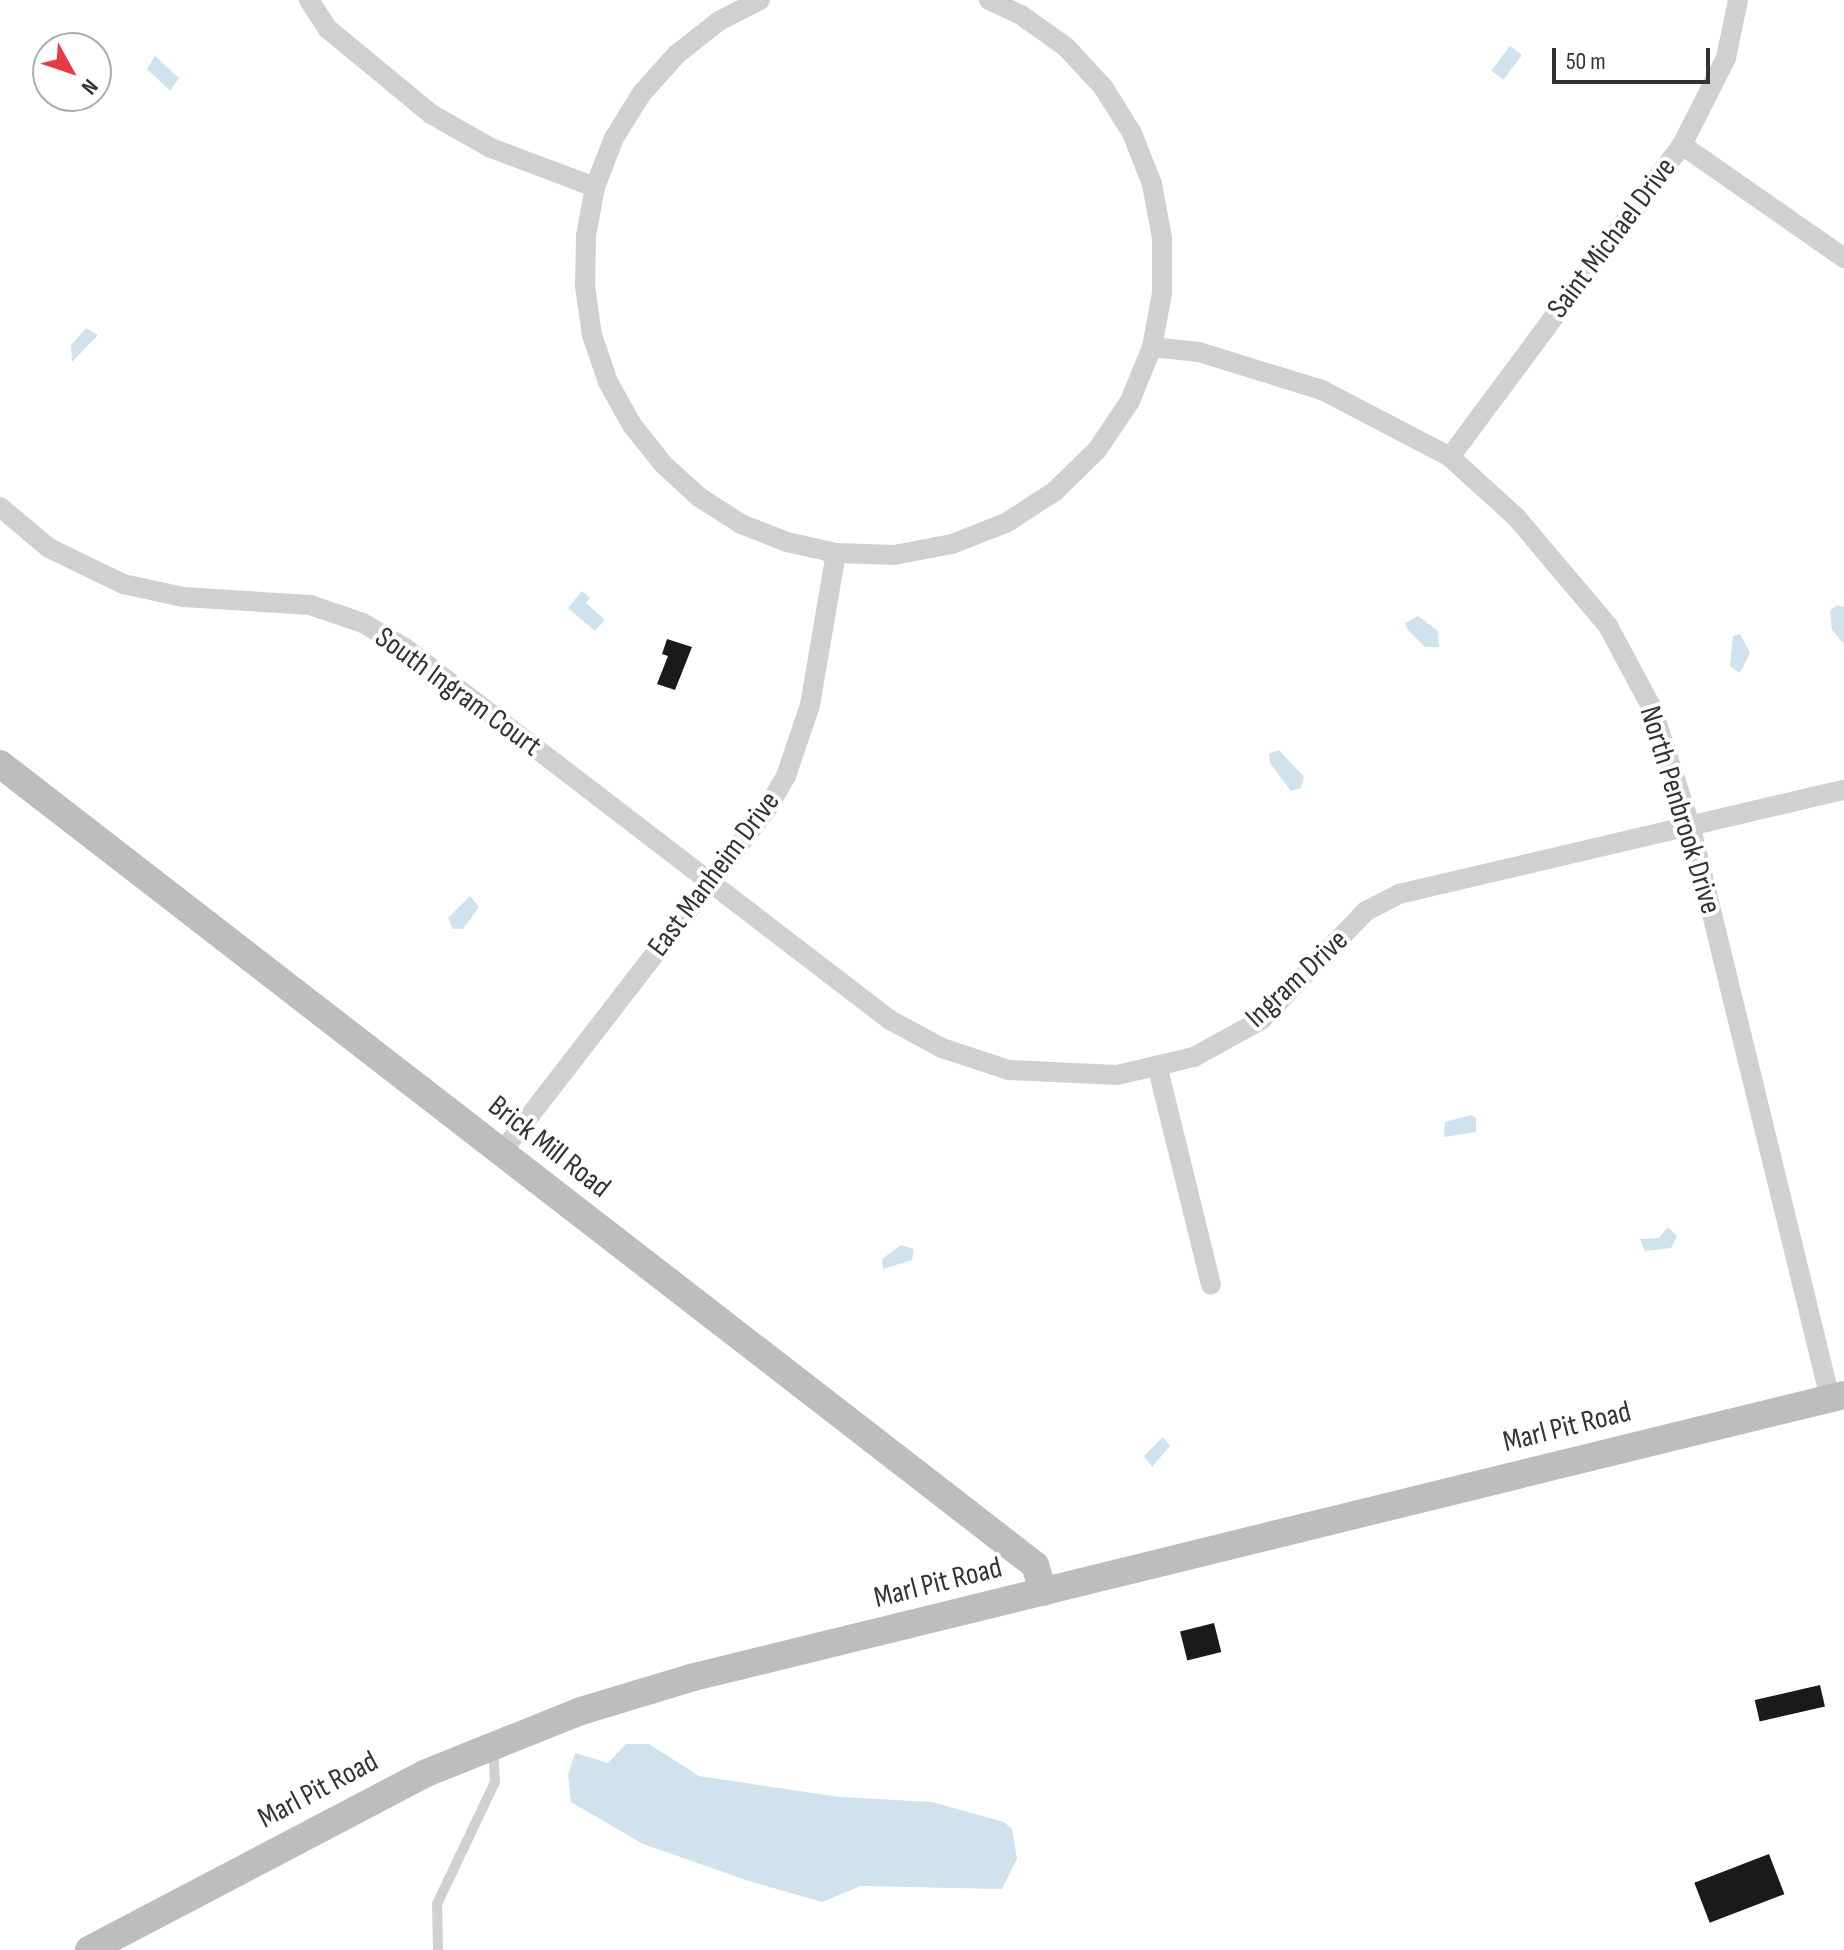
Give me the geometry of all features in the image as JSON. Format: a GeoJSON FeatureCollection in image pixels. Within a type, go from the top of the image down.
{"type":"FeatureCollection","features":[{"type":"Feature","properties":{"kind":"street"},"geometry":{"type":"LineString","coordinates":[[309,0],[328,29],[431,114],[491,148],[595,187]]}},
{"type":"Feature","properties":{"kind":"street"},"geometry":{"type":"LineString","coordinates":[[760,0],[698,37],[642,93],[614,138],[595,187],[586,236],[590,322],[608,382],[632,425],[663,464],[720,511],[787,542],[836,553],[894,555],[952,544],[1019,515],[1055,491],[1097,450],[1130,401],[1152,347],[1162,293],[1162,238],[1152,184],[1132,133],[1103,87],[1066,47],[1021,15],[989,0]]}},
{"type":"Feature","properties":{"kind":"street","name":"Saint Michael Drive"},"geometry":{"type":"LineString","coordinates":[[1450,457],[1682,145],[1726,58],[1738,0]]}},
{"type":"Feature","properties":{"kind":"street"},"geometry":{"type":"LineString","coordinates":[[1682,145],[1844,258]]}},
{"type":"Feature","properties":{"kind":"street","name":"North Penbrook Drive"},"geometry":{"type":"LineString","coordinates":[[1152,347],[1199,352],[1322,390],[1450,457],[1535,538],[1608,626],[1652,708],[1691,828],[1837,1396]]}},
{"type":"Feature","properties":{"kind":"street","name":"South Ingram Court"},"geometry":{"type":"LineString","coordinates":[[0,507],[49,548],[123,584],[183,597],[310,605],[363,623],[405,648],[710,883]]}},
{"type":"Feature","properties":{"kind":"street","name":"East Manheim Drive"},"geometry":{"type":"LineString","coordinates":[[501,1153],[765,812],[791,764],[810,705],[836,553]]}},
{"type":"Feature","properties":{"kind":"street","name":"Brick Mill Road"},"geometry":{"type":"LineString","coordinates":[[0,764],[1035,1565],[1043,1592]]}},
{"type":"Feature","properties":{"kind":"street","name":"Ingram Drive"},"geometry":{"type":"LineString","coordinates":[[710,883],[890,1020],[942,1048],[997,1067],[1045,1075],[1158,1069],[1222,1045],[1261,1020],[1366,911],[1399,894],[1496,867],[1691,828],[1844,790]]}},
{"type":"Feature","properties":{"kind":"street"},"geometry":{"type":"LineString","coordinates":[[1158,1069],[1211,1285]]}},
{"type":"Feature","properties":{"kind":"street","name":"Marl Pit Road"},"geometry":{"type":"LineString","coordinates":[[89,1950],[380,1795],[493,1743],[690,1678],[1837,1396]]}},
{"type":"Feature","properties":{"kind":"lane"},"geometry":{"type":"LineString","coordinates":[[438,1950],[437,1904],[495,1782],[493,1743]]}},
{"type":"Feature","properties":{"kind":"water"},"geometry":{"type":"Polygon","coordinates":[[[1510,46],[1522,55],[1503,80],[1491,71],[1510,46]]]}},
{"type":"Feature","properties":{"kind":"water"},"geometry":{"type":"Polygon","coordinates":[[[155,56],[179,78],[170,91],[147,69],[155,56]]]}},
{"type":"Feature","properties":{"kind":"water"},"geometry":{"type":"Polygon","coordinates":[[[86,328],[98,335],[72,362],[71,345],[86,328]]]}},
{"type":"Feature","properties":{"kind":"water"},"geometry":{"type":"Polygon","coordinates":[[[582,591],[590,598],[586,603],[605,620],[595,631],[568,608],[582,591]]]}},
{"type":"Feature","properties":{"kind":"water"},"geometry":{"type":"Polygon","coordinates":[[[1837,605],[1844,607],[1844,644],[1832,630],[1830,611],[1837,605]]]}},
{"type":"Feature","properties":{"kind":"water"},"geometry":{"type":"Polygon","coordinates":[[[1418,616],[1438,631],[1439,647],[1425,647],[1408,630],[1405,623],[1418,616]]]}},
{"type":"Feature","properties":{"kind":"water"},"geometry":{"type":"Polygon","coordinates":[[[1740,634],[1750,653],[1740,673],[1730,666],[1733,636],[1740,634]]]}},
{"type":"Feature","properties":{"kind":"water"},"geometry":{"type":"Polygon","coordinates":[[[1279,750],[1304,777],[1301,788],[1291,791],[1270,763],[1269,754],[1279,750]]]}},
{"type":"Feature","properties":{"kind":"water"},"geometry":{"type":"Polygon","coordinates":[[[470,896],[479,907],[463,929],[453,929],[448,918],[470,896]]]}},
{"type":"Feature","properties":{"kind":"water"},"geometry":{"type":"Polygon","coordinates":[[[1471,1115],[1476,1118],[1476,1132],[1444,1137],[1445,1122],[1471,1115]]]}},
{"type":"Feature","properties":{"kind":"water"},"geometry":{"type":"Polygon","coordinates":[[[1668,1227],[1677,1236],[1671,1248],[1645,1251],[1640,1239],[1659,1238],[1668,1227]]]}},
{"type":"Feature","properties":{"kind":"water"},"geometry":{"type":"Polygon","coordinates":[[[901,1245],[914,1249],[912,1260],[883,1269],[882,1259],[901,1245]]]}},
{"type":"Feature","properties":{"kind":"water"},"geometry":{"type":"Polygon","coordinates":[[[1163,1437],[1170,1446],[1152,1467],[1144,1456],[1163,1437]]]}},
{"type":"Feature","properties":{"kind":"water"},"geometry":{"type":"Polygon","coordinates":[[[626,1744],[649,1744],[699,1776],[840,1797],[932,1802],[1004,1822],[1012,1829],[1017,1859],[1002,1889],[861,1886],[822,1902],[749,1881],[643,1844],[571,1802],[568,1775],[575,1753],[608,1763],[626,1744]]]}},
{"type":"Feature","properties":{"kind":"building"},"geometry":{"type":"Polygon","coordinates":[[[667,639],[692,647],[675,690],[657,684],[668,656],[662,654],[667,639]]]}},
{"type":"Feature","properties":{"kind":"building"},"geometry":{"type":"Polygon","coordinates":[[[1214,1623],[1221,1652],[1187,1661],[1180,1631],[1214,1623]]]}},
{"type":"Feature","properties":{"kind":"building"},"geometry":{"type":"Polygon","coordinates":[[[1820,1685],[1825,1706],[1760,1722],[1755,1700],[1820,1685]]]}},
{"type":"Feature","properties":{"kind":"building"},"geometry":{"type":"Polygon","coordinates":[[[1769,1854],[1784,1894],[1710,1923],[1694,1883],[1769,1854]]]}}]}
